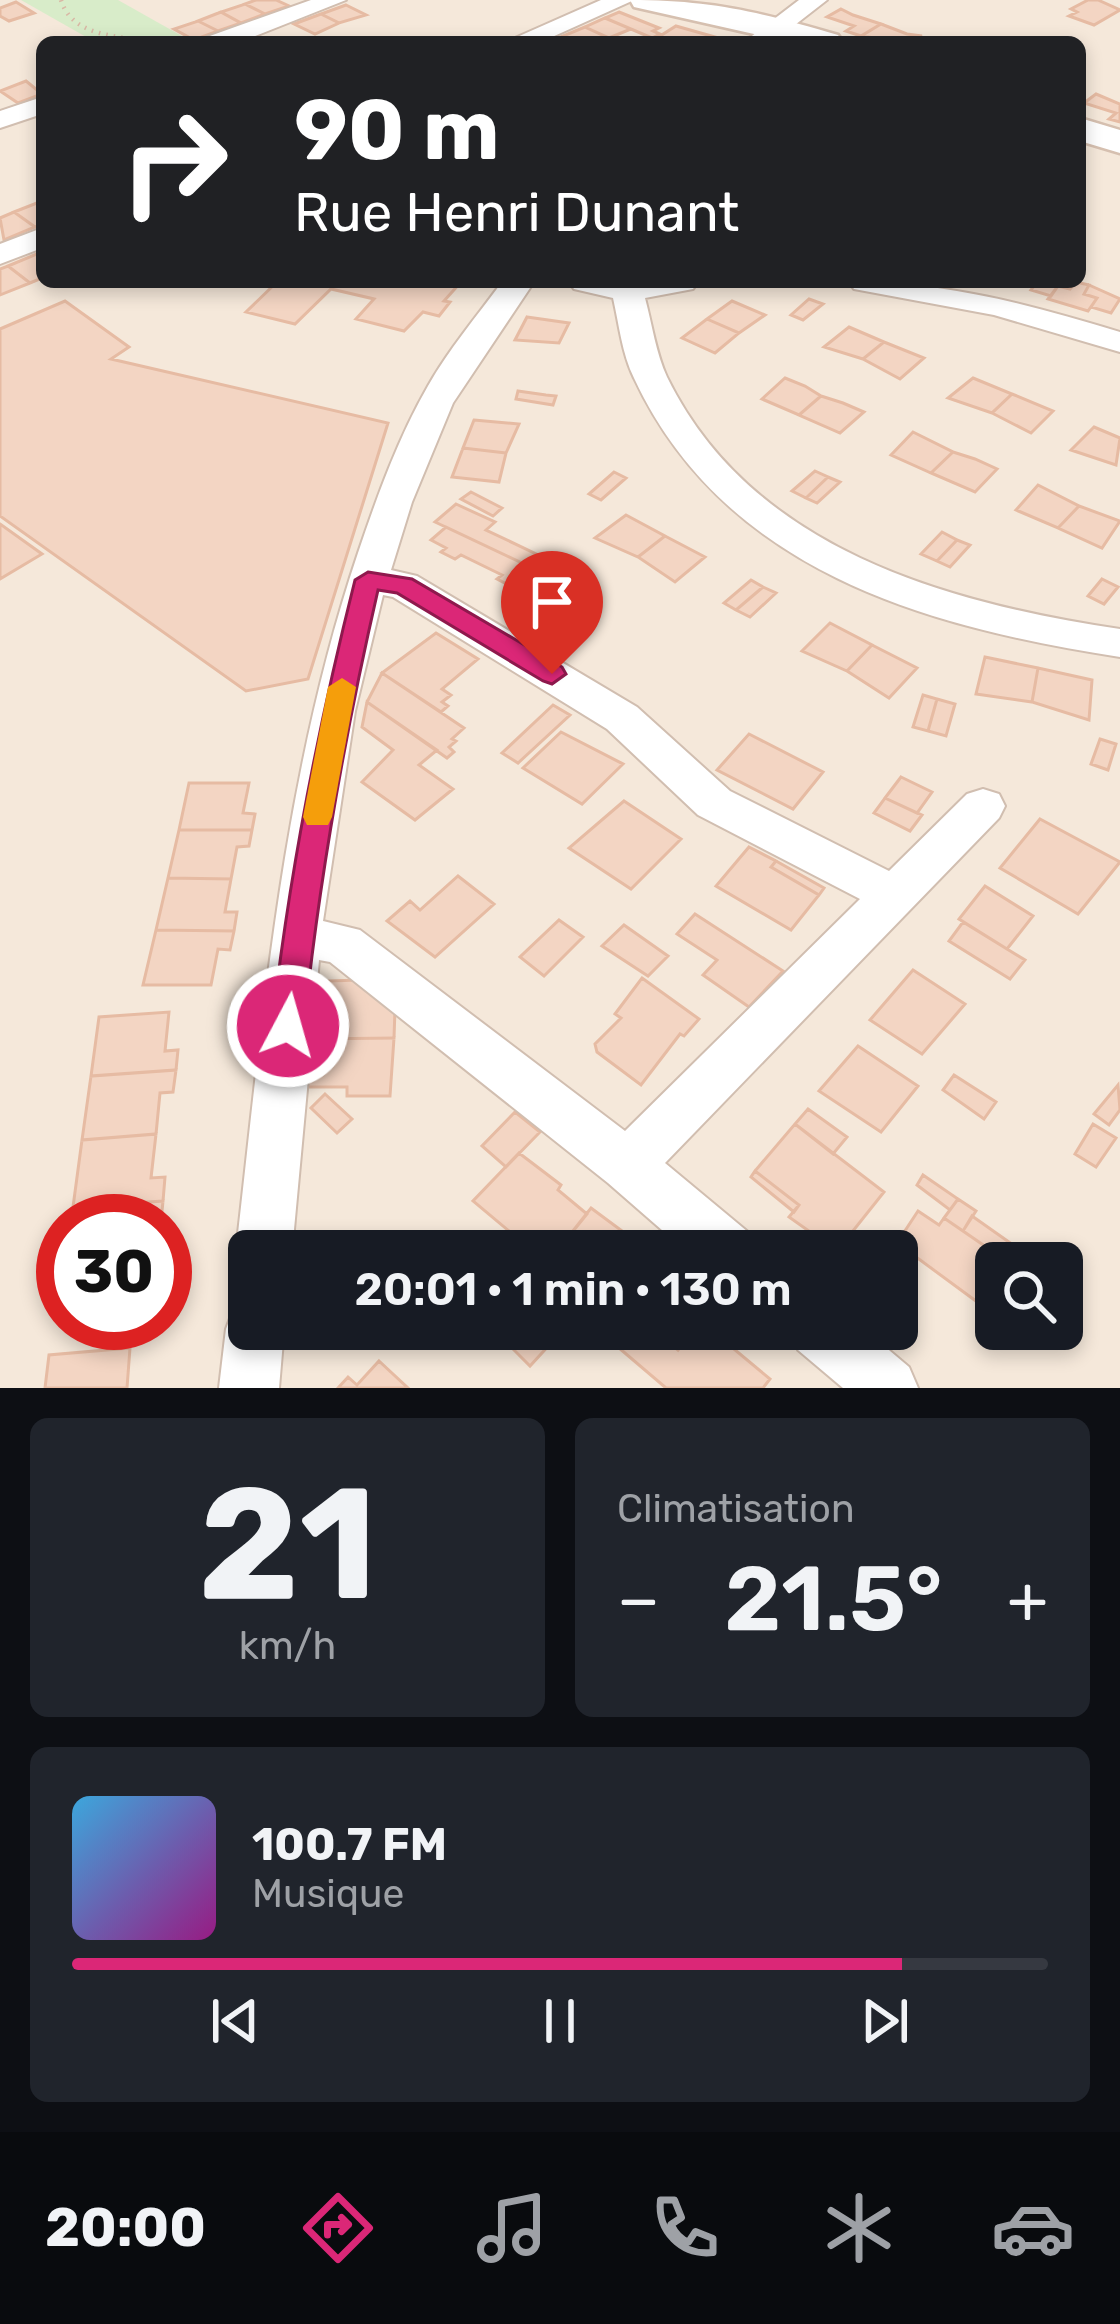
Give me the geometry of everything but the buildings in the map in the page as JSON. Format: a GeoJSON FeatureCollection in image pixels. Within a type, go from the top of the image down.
{"type":"FeatureCollection","features":[{"type":"Feature","properties":{"kind":"street"},"geometry":{"type":"LineString","coordinates":[[233,36],[334,0]]}},
{"type":"Feature","properties":{"kind":"street"},"geometry":{"type":"LineString","coordinates":[[534,36],[622,0]]}},
{"type":"Feature","properties":{"kind":"street"},"geometry":{"type":"LineString","coordinates":[[646,0],[766,34],[815,0]]}},
{"type":"Feature","properties":{"kind":"street"},"geometry":{"type":"LineString","coordinates":[[0,120],[36,107]]}},
{"type":"Feature","properties":{"kind":"street"},"geometry":{"type":"LineString","coordinates":[[1086,131],[1120,142]]}},
{"type":"Feature","properties":{"kind":"street"},"geometry":{"type":"LineString","coordinates":[[0,255],[36,240]]}},
{"type":"Feature","properties":{"kind":"street"},"geometry":{"type":"LineString","coordinates":[[266,1230],[298,935],[333,723],[368,580],[437,399],[514,288]]}},
{"type":"Feature","properties":{"kind":"street"},"geometry":{"type":"LineString","coordinates":[[610,288],[627,292],[649,288]]}},
{"type":"Feature","properties":{"kind":"street"},"geometry":{"type":"LineString","coordinates":[[898,288],[999,306],[1120,342]]}},
{"type":"Feature","properties":{"kind":"street"},"geometry":{"type":"LineString","coordinates":[[627,292],[637,346],[664,412],[715,476],[754,511],[837,566],[912,597],[983,618],[1120,643]]}},
{"type":"Feature","properties":{"kind":"street"},"geometry":{"type":"LineString","coordinates":[[368,580],[403,585],[590,696],[622,718],[714,803],[894,895]]}},
{"type":"Feature","properties":{"kind":"street"},"geometry":{"type":"LineString","coordinates":[[628,1165],[983,806]]}},
{"type":"Feature","properties":{"kind":"street"},"geometry":{"type":"LineString","coordinates":[[298,935],[344,944],[628,1165],[704,1230]]}},
{"type":"Feature","properties":{"kind":"street"},"geometry":{"type":"LineString","coordinates":[[249,1388],[253,1350]]}},
{"type":"Feature","properties":{"kind":"street"},"geometry":{"type":"LineString","coordinates":[[844,1350],[888,1388]]}},
{"type":"Feature","properties":{"kind":"path"},"geometry":{"type":"LineString","coordinates":[[61,0],[66,17],[84,29],[117,36]]}},
{"type":"Feature","properties":{"kind":"shaded area"},"geometry":{"type":"Polygon","coordinates":[[[0,0],[1120,0],[1120,1388],[0,1388],[0,0]]]}},
{"type":"Feature","properties":{"kind":"green space"},"geometry":{"type":"Polygon","coordinates":[[[21,0],[118,0],[182,36],[84,36],[21,0]]]}},
{"type":"Feature","properties":{"kind":"slow traffic"},"geometry":{"type":"LineString","coordinates":[[318,817],[342,687]]}},
{"type":"Feature","properties":{"kind":"route"},"geometry":{"type":"LineString","coordinates":[[288,1026],[333,723],[368,580],[403,585],[552,674]]}}]}
